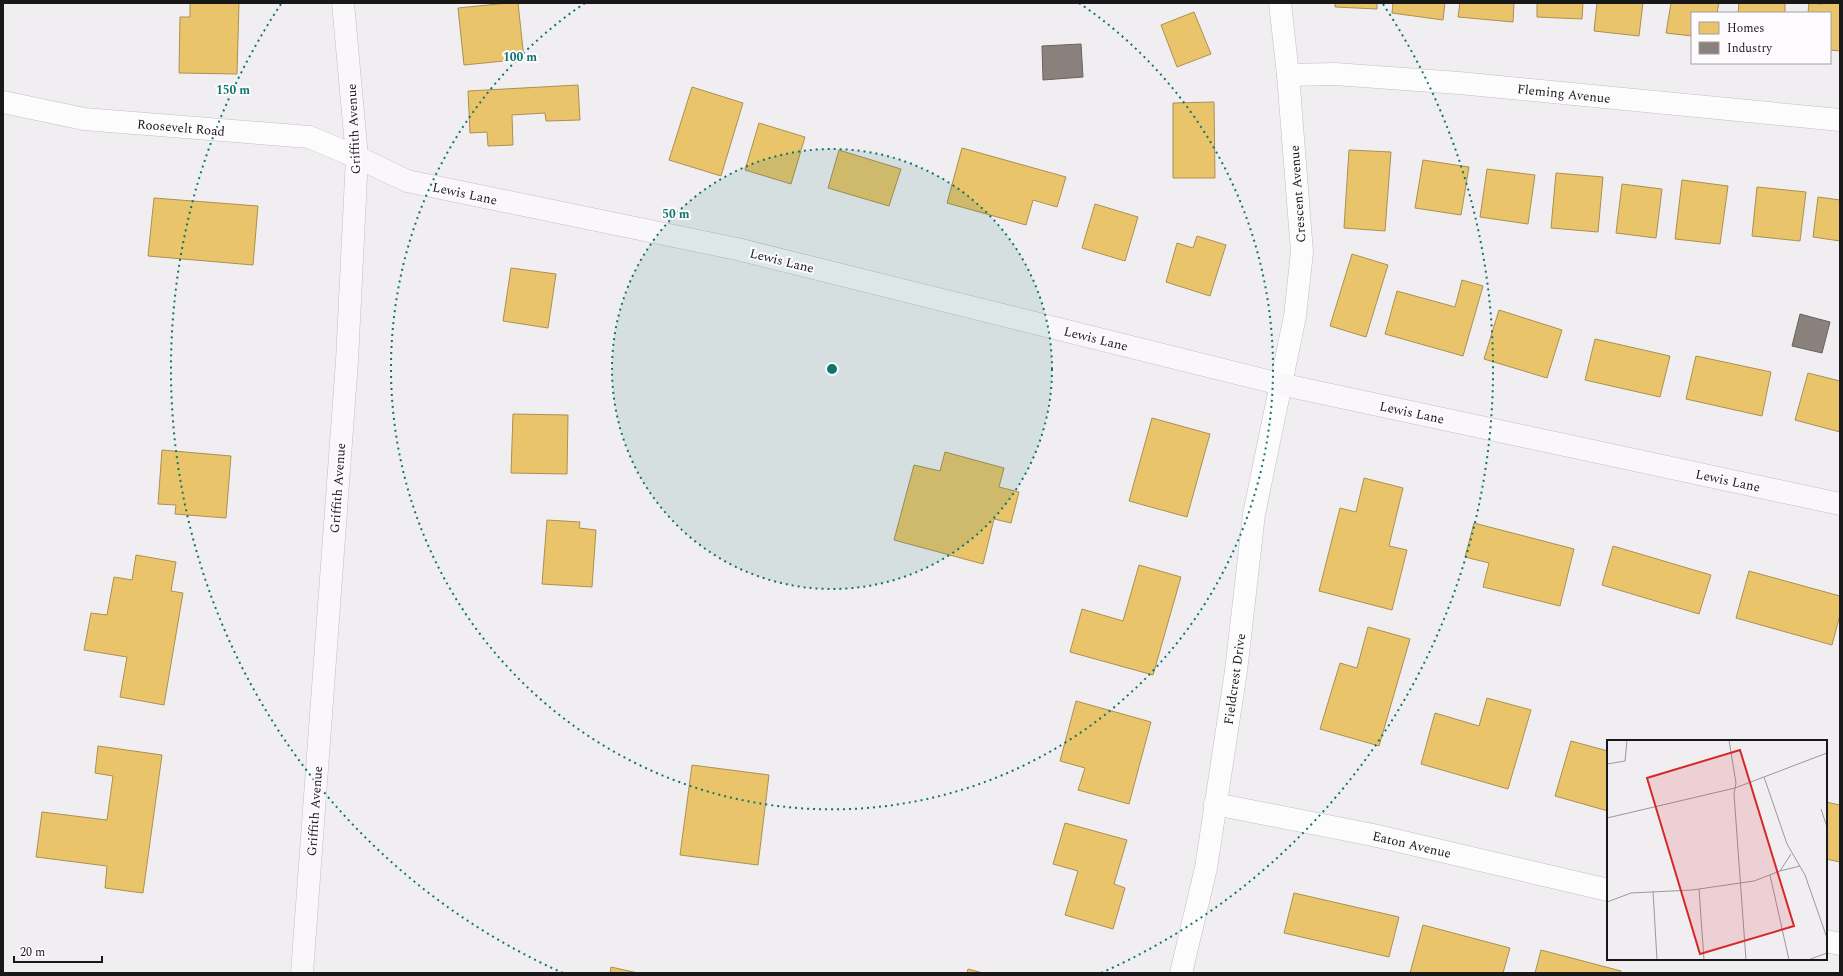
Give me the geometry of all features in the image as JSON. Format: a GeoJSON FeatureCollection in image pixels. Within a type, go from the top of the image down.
{"type":"FeatureCollection","features":[{"type":"Feature","properties":{"kind":"street","name":"Griffith Avenue"},"geometry":{"type":"LineString","coordinates":[[302,973],[347,360],[357,157],[344,3]]}},
{"type":"Feature","properties":{"kind":"street","name":"Crescent Avenue"},"geometry":{"type":"LineString","coordinates":[[1280,3],[1288,75],[1302,252],[1295,316],[1280,384]]}},
{"type":"Feature","properties":{"kind":"street","name":"Fleming Avenue"},"geometry":{"type":"LineString","coordinates":[[1288,75],[1335,74],[1459,83],[1840,120]]}},
{"type":"Feature","properties":{"kind":"street","name":"Roosevelt Road"},"geometry":{"type":"LineString","coordinates":[[3,102],[84,119],[309,137],[357,157]]}},
{"type":"Feature","properties":{"kind":"street","name":"Lewis Lane"},"geometry":{"type":"LineString","coordinates":[[357,157],[407,181],[737,249],[1280,384],[1840,504]]}},
{"type":"Feature","properties":{"kind":"street","name":"Fieldcrest Drive"},"geometry":{"type":"LineString","coordinates":[[1181,973],[1206,868],[1236,671],[1254,514],[1280,384]]}},
{"type":"Feature","properties":{"kind":"street","name":"Eaton Avenue"},"geometry":{"type":"LineString","coordinates":[[1215,804],[1373,835],[1607,890]]}},
{"type":"Feature","properties":{"kind":"street"},"geometry":{"type":"LineString","coordinates":[[1827,941],[1840,944]]}},
{"type":"Feature","properties":{"kind":"building: Homes"},"geometry":{"type":"Polygon","coordinates":[[[190,3],[239,3],[237,74],[179,73],[180,17],[190,17],[190,3]]]}},
{"type":"Feature","properties":{"kind":"building: Homes"},"geometry":{"type":"Polygon","coordinates":[[[518,3],[524,59],[464,65],[458,8],[518,3]]]}},
{"type":"Feature","properties":{"kind":"building: Homes"},"geometry":{"type":"Polygon","coordinates":[[[1335,3],[1377,3],[1377,9],[1335,7],[1335,3]]]}},
{"type":"Feature","properties":{"kind":"building: Homes"},"geometry":{"type":"Polygon","coordinates":[[[1393,3],[1445,3],[1443,20],[1392,13],[1393,3]]]}},
{"type":"Feature","properties":{"kind":"building: Homes"},"geometry":{"type":"Polygon","coordinates":[[[1460,3],[1514,3],[1513,22],[1458,17],[1460,3]]]}},
{"type":"Feature","properties":{"kind":"building: Homes"},"geometry":{"type":"Polygon","coordinates":[[[1537,3],[1583,3],[1582,19],[1537,17],[1537,3]]]}},
{"type":"Feature","properties":{"kind":"building: Homes"},"geometry":{"type":"Polygon","coordinates":[[[1597,3],[1643,3],[1639,36],[1594,31],[1597,3]]]}},
{"type":"Feature","properties":{"kind":"building: Homes"},"geometry":{"type":"Polygon","coordinates":[[[1671,3],[1719,3],[1717,12],[1691,12],[1691,36],[1666,33],[1671,3]]]}},
{"type":"Feature","properties":{"kind":"building: Homes"},"geometry":{"type":"Polygon","coordinates":[[[1739,3],[1785,3],[1785,12],[1738,12],[1739,3]]]}},
{"type":"Feature","properties":{"kind":"building: Homes"},"geometry":{"type":"Polygon","coordinates":[[[1809,3],[1840,3],[1840,51],[1831,50],[1831,12],[1808,12],[1809,3]]]}},
{"type":"Feature","properties":{"kind":"building: Homes"},"geometry":{"type":"Polygon","coordinates":[[[1194,12],[1211,54],[1177,67],[1161,25],[1194,12]]]}},
{"type":"Feature","properties":{"kind":"building: Homes"},"geometry":{"type":"Polygon","coordinates":[[[578,85],[580,120],[546,121],[545,113],[512,115],[513,145],[488,146],[487,132],[470,133],[468,91],[578,85]]]}},
{"type":"Feature","properties":{"kind":"building: Homes"},"geometry":{"type":"Polygon","coordinates":[[[692,87],[743,103],[721,176],[669,160],[692,87]]]}},
{"type":"Feature","properties":{"kind":"building: Homes"},"geometry":{"type":"Polygon","coordinates":[[[1214,102],[1215,178],[1173,178],[1173,103],[1214,102]]]}},
{"type":"Feature","properties":{"kind":"building: Homes"},"geometry":{"type":"Polygon","coordinates":[[[759,123],[805,137],[791,184],[745,170],[759,123]]]}},
{"type":"Feature","properties":{"kind":"building: Homes"},"geometry":{"type":"Polygon","coordinates":[[[962,148],[1066,177],[1057,207],[1033,200],[1026,225],[947,203],[962,148]]]}},
{"type":"Feature","properties":{"kind":"building: Homes"},"geometry":{"type":"Polygon","coordinates":[[[839,150],[901,169],[889,206],[828,188],[839,150]]]}},
{"type":"Feature","properties":{"kind":"building: Homes"},"geometry":{"type":"Polygon","coordinates":[[[1349,150],[1391,152],[1385,231],[1344,228],[1349,150]]]}},
{"type":"Feature","properties":{"kind":"building: Homes"},"geometry":{"type":"Polygon","coordinates":[[[1423,160],[1469,167],[1461,215],[1415,208],[1423,160]]]}},
{"type":"Feature","properties":{"kind":"building: Homes"},"geometry":{"type":"Polygon","coordinates":[[[1487,169],[1535,175],[1528,224],[1480,217],[1487,169]]]}},
{"type":"Feature","properties":{"kind":"building: Homes"},"geometry":{"type":"Polygon","coordinates":[[[1556,173],[1603,177],[1598,232],[1551,228],[1556,173]]]}},
{"type":"Feature","properties":{"kind":"building: Homes"},"geometry":{"type":"Polygon","coordinates":[[[1682,180],[1728,186],[1720,244],[1675,239],[1682,180]]]}},
{"type":"Feature","properties":{"kind":"building: Homes"},"geometry":{"type":"Polygon","coordinates":[[[1622,184],[1662,189],[1656,238],[1616,233],[1622,184]]]}},
{"type":"Feature","properties":{"kind":"building: Homes"},"geometry":{"type":"Polygon","coordinates":[[[1757,187],[1806,192],[1800,241],[1752,236],[1757,187]]]}},
{"type":"Feature","properties":{"kind":"building: Homes"},"geometry":{"type":"Polygon","coordinates":[[[1818,197],[1840,200],[1840,241],[1813,237],[1818,197]]]}},
{"type":"Feature","properties":{"kind":"building: Homes"},"geometry":{"type":"Polygon","coordinates":[[[154,198],[258,206],[253,265],[148,256],[154,198]]]}},
{"type":"Feature","properties":{"kind":"building: Homes"},"geometry":{"type":"Polygon","coordinates":[[[1095,204],[1138,217],[1125,261],[1082,248],[1095,204]]]}},
{"type":"Feature","properties":{"kind":"building: Homes"},"geometry":{"type":"Polygon","coordinates":[[[1197,236],[1226,245],[1210,296],[1166,282],[1177,243],[1193,248],[1197,236]]]}},
{"type":"Feature","properties":{"kind":"building: Homes"},"geometry":{"type":"Polygon","coordinates":[[[1352,254],[1388,265],[1366,337],[1330,326],[1352,254]]]}},
{"type":"Feature","properties":{"kind":"building: Homes"},"geometry":{"type":"Polygon","coordinates":[[[511,268],[556,274],[548,328],[503,321],[511,268]]]}},
{"type":"Feature","properties":{"kind":"building: Homes"},"geometry":{"type":"Polygon","coordinates":[[[1462,280],[1483,286],[1463,356],[1385,334],[1397,291],[1455,307],[1462,280]]]}},
{"type":"Feature","properties":{"kind":"building: Homes"},"geometry":{"type":"Polygon","coordinates":[[[1499,310],[1562,330],[1547,378],[1484,359],[1499,310]]]}},
{"type":"Feature","properties":{"kind":"building: Homes"},"geometry":{"type":"Polygon","coordinates":[[[1595,339],[1670,356],[1660,397],[1585,380],[1595,339]]]}},
{"type":"Feature","properties":{"kind":"building: Homes"},"geometry":{"type":"Polygon","coordinates":[[[1696,356],[1771,372],[1762,416],[1686,399],[1696,356]]]}},
{"type":"Feature","properties":{"kind":"building: Homes"},"geometry":{"type":"Polygon","coordinates":[[[1808,373],[1840,381],[1840,432],[1795,420],[1808,373]]]}},
{"type":"Feature","properties":{"kind":"building: Homes"},"geometry":{"type":"Polygon","coordinates":[[[513,414],[568,415],[567,474],[511,473],[513,414]]]}},
{"type":"Feature","properties":{"kind":"building: Homes"},"geometry":{"type":"Polygon","coordinates":[[[1152,418],[1210,434],[1187,517],[1129,501],[1152,418]]]}},
{"type":"Feature","properties":{"kind":"building: Homes"},"geometry":{"type":"Polygon","coordinates":[[[162,450],[231,456],[226,518],[175,514],[176,505],[158,504],[162,450]]]}},
{"type":"Feature","properties":{"kind":"building: Homes"},"geometry":{"type":"Polygon","coordinates":[[[945,452],[1004,468],[999,487],[1019,492],[1011,523],[994,519],[983,564],[894,540],[914,465],[940,471],[945,452]]]}},
{"type":"Feature","properties":{"kind":"building: Homes"},"geometry":{"type":"Polygon","coordinates":[[[1364,478],[1403,488],[1389,546],[1407,550],[1392,610],[1319,591],[1340,508],[1356,512],[1364,478]]]}},
{"type":"Feature","properties":{"kind":"building: Homes"},"geometry":{"type":"Polygon","coordinates":[[[547,520],[580,522],[579,528],[596,530],[592,587],[542,584],[547,520]]]}},
{"type":"Feature","properties":{"kind":"building: Homes"},"geometry":{"type":"Polygon","coordinates":[[[1474,523],[1574,549],[1560,606],[1483,587],[1489,563],[1465,557],[1474,523]]]}},
{"type":"Feature","properties":{"kind":"building: Homes"},"geometry":{"type":"Polygon","coordinates":[[[1613,546],[1711,575],[1699,614],[1602,585],[1613,546]]]}},
{"type":"Feature","properties":{"kind":"building: Homes"},"geometry":{"type":"Polygon","coordinates":[[[136,555],[176,562],[171,591],[183,593],[164,705],[120,697],[127,657],[84,650],[91,613],[107,615],[114,577],[132,580],[136,555]]]}},
{"type":"Feature","properties":{"kind":"building: Homes"},"geometry":{"type":"Polygon","coordinates":[[[1139,565],[1181,577],[1153,675],[1070,652],[1082,609],[1123,621],[1139,565]]]}},
{"type":"Feature","properties":{"kind":"building: Homes"},"geometry":{"type":"Polygon","coordinates":[[[1749,571],[1840,596],[1840,615],[1832,645],[1736,618],[1749,571]]]}},
{"type":"Feature","properties":{"kind":"building: Homes"},"geometry":{"type":"Polygon","coordinates":[[[1368,627],[1410,639],[1379,746],[1320,729],[1340,663],[1357,668],[1368,627]]]}},
{"type":"Feature","properties":{"kind":"building: Homes"},"geometry":{"type":"Polygon","coordinates":[[[1487,698],[1531,710],[1508,789],[1421,764],[1435,713],[1479,726],[1487,698]]]}},
{"type":"Feature","properties":{"kind":"building: Homes"},"geometry":{"type":"Polygon","coordinates":[[[1076,701],[1151,722],[1129,804],[1078,790],[1085,768],[1060,761],[1076,701]]]}},
{"type":"Feature","properties":{"kind":"building: Homes"},"geometry":{"type":"Polygon","coordinates":[[[1571,741],[1607,751],[1607,811],[1555,796],[1571,741]]]}},
{"type":"Feature","properties":{"kind":"building: Homes"},"geometry":{"type":"Polygon","coordinates":[[[98,746],[162,755],[143,893],[105,888],[107,866],[36,857],[42,812],[107,820],[113,776],[95,773],[98,746]]]}},
{"type":"Feature","properties":{"kind":"building: Homes"},"geometry":{"type":"Polygon","coordinates":[[[692,765],[769,775],[758,865],[680,855],[692,765]]]}},
{"type":"Feature","properties":{"kind":"building: Homes"},"geometry":{"type":"Polygon","coordinates":[[[1827,802],[1840,805],[1840,862],[1827,859],[1827,802]]]}},
{"type":"Feature","properties":{"kind":"building: Homes"},"geometry":{"type":"Polygon","coordinates":[[[1065,823],[1127,840],[1114,884],[1125,888],[1113,929],[1065,915],[1078,871],[1053,864],[1065,823]]]}},
{"type":"Feature","properties":{"kind":"building: Homes"},"geometry":{"type":"Polygon","coordinates":[[[1294,893],[1399,917],[1389,957],[1284,933],[1294,893]]]}},
{"type":"Feature","properties":{"kind":"building: Homes"},"geometry":{"type":"Polygon","coordinates":[[[1423,925],[1510,948],[1503,973],[1410,973],[1423,925]]]}},
{"type":"Feature","properties":{"kind":"building: Homes"},"geometry":{"type":"Polygon","coordinates":[[[1541,950],[1621,971],[1620,973],[1535,973],[1541,950]]]}},
{"type":"Feature","properties":{"kind":"building: Homes"},"geometry":{"type":"Polygon","coordinates":[[[611,967],[638,973],[610,973],[611,967]]]}},
{"type":"Feature","properties":{"kind":"building: Homes"},"geometry":{"type":"Polygon","coordinates":[[[968,969],[983,973],[967,973],[968,969]]]}},
{"type":"Feature","properties":{"kind":"building: Industry"},"geometry":{"type":"Polygon","coordinates":[[[1081,44],[1083,77],[1043,80],[1042,46],[1081,44]]]}},
{"type":"Feature","properties":{"kind":"building: Industry"},"geometry":{"type":"Polygon","coordinates":[[[1800,314],[1830,322],[1822,353],[1792,346],[1800,314]]]}}]}
